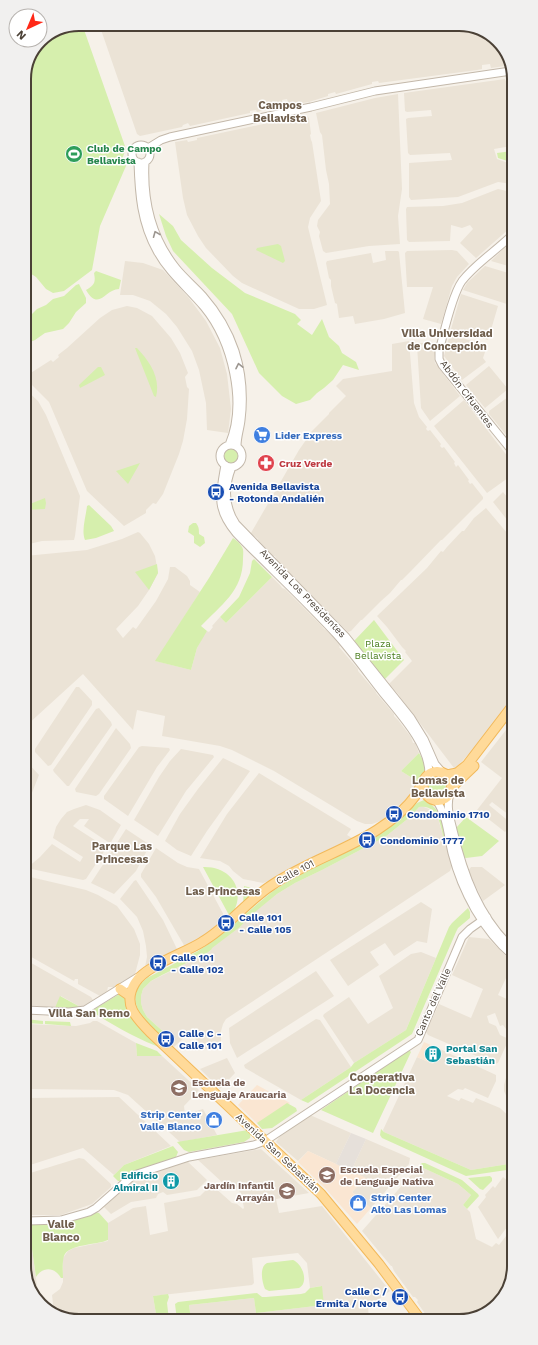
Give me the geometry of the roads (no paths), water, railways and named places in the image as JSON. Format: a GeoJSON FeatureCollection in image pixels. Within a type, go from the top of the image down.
{"type":"FeatureCollection","features":[{"type":"Feature","properties":{"kind":"main road"},"geometry":{"type":"LineString","coordinates":[[444,774],[457,773],[467,765],[507,713]]}},
{"type":"Feature","properties":{"kind":"main road"},"geometry":{"type":"LineString","coordinates":[[412,800],[444,798],[472,768],[507,724]]}},
{"type":"Feature","properties":{"kind":"main road"},"geometry":{"type":"LineString","coordinates":[[433,799],[424,793],[423,782],[429,774],[437,771],[444,774],[450,779],[451,790]]}},
{"type":"Feature","properties":{"kind":"main road","name":"Calle 101"},"geometry":{"type":"LineString","coordinates":[[141,976],[209,938],[277,882],[380,828],[412,800],[423,782]]}},
{"type":"Feature","properties":{"kind":"main road"},"geometry":{"type":"LineString","coordinates":[[120,989],[130,996],[133,987],[141,976]]}},
{"type":"Feature","properties":{"kind":"main road","name":"Avenida San Sebastián"},"geometry":{"type":"LineString","coordinates":[[130,996],[132,1009],[140,1022],[329,1202],[379,1264],[416,1314]]}},
{"type":"Feature","properties":{"kind":"street"},"geometry":{"type":"LineString","coordinates":[[148,148],[160,140],[170,137],[311,107],[375,90],[506,73]]}},
{"type":"Feature","properties":{"kind":"street"},"geometry":{"type":"LineString","coordinates":[[140,144],[148,148],[150,151],[148,160],[141,162],[134,160],[132,156],[134,148],[140,144]]}},
{"type":"Feature","properties":{"kind":"street"},"geometry":{"type":"LineString","coordinates":[[141,162],[140,203],[146,226],[153,242],[168,268],[210,314],[219,330],[229,355],[234,374],[236,400],[234,425],[229,445]]}},
{"type":"Feature","properties":{"kind":"street"},"geometry":{"type":"LineString","coordinates":[[141,162],[146,200],[159,240],[177,269],[203,296],[214,310],[228,334],[236,352],[242,391],[242,412],[237,446],[242,453],[242,458],[238,465],[232,467],[225,465],[221,460],[220,454],[223,448],[229,445],[237,446]]}},
{"type":"Feature","properties":{"kind":"street","name":"Abdón Cifuentes"},"geometry":{"type":"LineString","coordinates":[[507,239],[467,275],[459,286],[439,351],[442,365],[507,446]]}},
{"type":"Feature","properties":{"kind":"street"},"geometry":{"type":"LineString","coordinates":[[225,465],[220,495],[222,510],[229,524],[243,536]]}},
{"type":"Feature","properties":{"kind":"street"},"geometry":{"type":"LineString","coordinates":[[232,467],[227,487],[227,506],[243,536]]}},
{"type":"Feature","properties":{"kind":"street","name":"Avenida Los Presidentes"},"geometry":{"type":"LineString","coordinates":[[243,536],[317,605],[346,637],[411,718],[424,739],[435,764],[444,774]]}},
{"type":"Feature","properties":{"kind":"street","name":"Avenida Los Presidentes"},"geometry":{"type":"LineString","coordinates":[[243,536],[345,644],[409,726],[422,749],[429,774]]}},
{"type":"Feature","properties":{"kind":"street"},"geometry":{"type":"LineString","coordinates":[[451,790],[448,800],[448,808],[459,855],[470,887],[496,939],[507,950]]}},
{"type":"Feature","properties":{"kind":"street"},"geometry":{"type":"LineString","coordinates":[[433,799],[442,812],[454,860],[472,904],[507,942]]}},
{"type":"Feature","properties":{"kind":"street","name":"Canto del Valle"},"geometry":{"type":"LineString","coordinates":[[31,1221],[61,1220],[89,1212],[96,1208],[134,1175],[188,1157],[254,1145],[265,1141],[418,1040],[462,937],[467,931],[485,919]]}},
{"type":"Feature","properties":{"kind":"street"},"geometry":{"type":"LineString","coordinates":[[31,1010],[81,1011],[89,1008],[141,976]]}},
{"type":"Feature","properties":{"kind":"place","name":"Club de Campo Bellavista"},"geometry":{"type":"Point","coordinates":[74,154]}},
{"type":"Feature","properties":{"kind":"place","name":"Lider Express"},"geometry":{"type":"Point","coordinates":[262,435]}},
{"type":"Feature","properties":{"kind":"place","name":"Cruz Verde"},"geometry":{"type":"Point","coordinates":[266,463]}},
{"type":"Feature","properties":{"kind":"place","name":"Avenida Bellavista - Rotonda Andalién"},"geometry":{"type":"Point","coordinates":[216,492]}},
{"type":"Feature","properties":{"kind":"place","name":"Condominio 1710"},"geometry":{"type":"Point","coordinates":[394,814]}},
{"type":"Feature","properties":{"kind":"place","name":"Condominio 1777"},"geometry":{"type":"Point","coordinates":[367,840]}},
{"type":"Feature","properties":{"kind":"place","name":"Calle 101 - Calle 105"},"geometry":{"type":"Point","coordinates":[226,923]}},
{"type":"Feature","properties":{"kind":"place","name":"Calle 101 - Calle 102"},"geometry":{"type":"Point","coordinates":[158,963]}},
{"type":"Feature","properties":{"kind":"place","name":"Calle C - Calle 101"},"geometry":{"type":"Point","coordinates":[166,1039]}},
{"type":"Feature","properties":{"kind":"place","name":"Portal San Sebastián"},"geometry":{"type":"Point","coordinates":[433,1054]}},
{"type":"Feature","properties":{"kind":"place","name":"Escuela de Lenguaje Araucaria"},"geometry":{"type":"Point","coordinates":[179,1088]}},
{"type":"Feature","properties":{"kind":"place","name":"Strip Center Valle Blanco"},"geometry":{"type":"Point","coordinates":[214,1120]}},
{"type":"Feature","properties":{"kind":"place","name":"Escuela Especial de Lenguaje Nativa"},"geometry":{"type":"Point","coordinates":[327,1175]}},
{"type":"Feature","properties":{"kind":"place","name":"Edificio Almiral II"},"geometry":{"type":"Point","coordinates":[171,1181]}},
{"type":"Feature","properties":{"kind":"place","name":"Jardín Infantil Arrayán"},"geometry":{"type":"Point","coordinates":[287,1191]}},
{"type":"Feature","properties":{"kind":"place","name":"Strip Center Alto Las Lomas"},"geometry":{"type":"Point","coordinates":[358,1203]}},
{"type":"Feature","properties":{"kind":"place","name":"Calle C / Ermita / Norte"},"geometry":{"type":"Point","coordinates":[400,1297]}},
{"type":"Feature","properties":{"kind":"district","name":"Campos Bellavista"},"geometry":{"type":"Point","coordinates":[280,111]}},
{"type":"Feature","properties":{"kind":"district","name":"Villa Universidad de Concepción"},"geometry":{"type":"Point","coordinates":[447,339]}},
{"type":"Feature","properties":{"kind":"district","name":"Lomas de Bellavista"},"geometry":{"type":"Point","coordinates":[438,786]}},
{"type":"Feature","properties":{"kind":"district","name":"Parque Las Princesas"},"geometry":{"type":"Point","coordinates":[122,852]}},
{"type":"Feature","properties":{"kind":"district","name":"Las Princesas"},"geometry":{"type":"Point","coordinates":[223,891]}},
{"type":"Feature","properties":{"kind":"district","name":"Villa San Remo"},"geometry":{"type":"Point","coordinates":[89,1013]}},
{"type":"Feature","properties":{"kind":"district","name":"Cooperativa La Docencia"},"geometry":{"type":"Point","coordinates":[382,1083]}},
{"type":"Feature","properties":{"kind":"district","name":"Valle Blanco"},"geometry":{"type":"Point","coordinates":[61,1230]}},
{"type":"Feature","properties":{"kind":"park label","name":"Plaza Bellavista"},"geometry":{"type":"Point","coordinates":[378,648]}}]}
